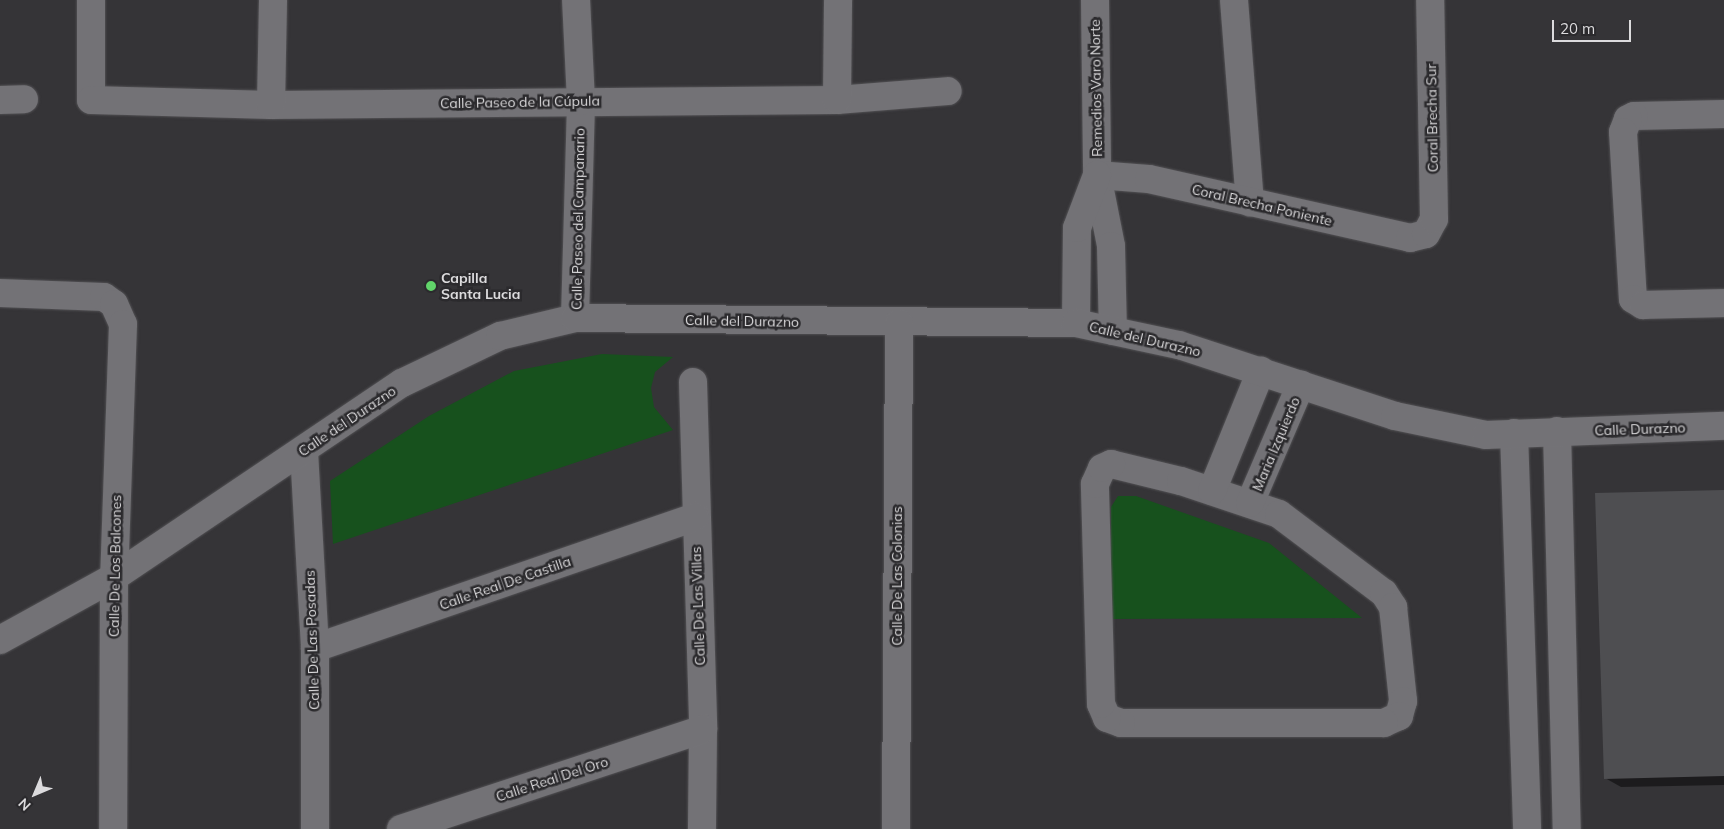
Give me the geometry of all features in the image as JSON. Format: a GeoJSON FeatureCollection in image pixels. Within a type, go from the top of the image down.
{"type":"FeatureCollection","features":[{"type":"Feature","properties":{"kind":"street","name":"Calle Paseo de la Cúpula"},"geometry":{"type":"LineString","coordinates":[[91,0],[91,100],[271,105],[837,100],[948,91]]}},
{"type":"Feature","properties":{"kind":"street"},"geometry":{"type":"LineString","coordinates":[[271,105],[273,0]]}},
{"type":"Feature","properties":{"kind":"street","name":"Calle Paseo del Campanario"},"geometry":{"type":"LineString","coordinates":[[575,318],[581,101],[576,0]]}},
{"type":"Feature","properties":{"kind":"street"},"geometry":{"type":"LineString","coordinates":[[837,100],[838,0]]}},
{"type":"Feature","properties":{"kind":"street","name":"Remedios Varo Norte"},"geometry":{"type":"LineString","coordinates":[[1095,0],[1097,175],[1111,246],[1113,331]]}},
{"type":"Feature","properties":{"kind":"street"},"geometry":{"type":"LineString","coordinates":[[1234,0],[1250,202]]}},
{"type":"Feature","properties":{"kind":"street","name":"Coral Brecha Sur"},"geometry":{"type":"LineString","coordinates":[[1426,234],[1434,219],[1430,0]]}},
{"type":"Feature","properties":{"kind":"street"},"geometry":{"type":"LineString","coordinates":[[1724,114],[1640,116],[1628,119],[1623,132],[1633,299],[1643,305],[1724,303]]}},
{"type":"Feature","properties":{"kind":"street","name":"Remedios Varo Norte"},"geometry":{"type":"LineString","coordinates":[[1076,324],[1077,228],[1097,175]]}},
{"type":"Feature","properties":{"kind":"street","name":"Coral Brecha Poniente"},"geometry":{"type":"LineString","coordinates":[[1097,175],[1149,179],[1410,238],[1426,234]]}},
{"type":"Feature","properties":{"kind":"street","name":"Calle De Los Balcones"},"geometry":{"type":"LineString","coordinates":[[0,293],[94,295],[104,297],[114,304],[123,324],[114,577],[113,829]]}},
{"type":"Feature","properties":{"kind":"street","name":"Calle del Durazno"},"geometry":{"type":"LineString","coordinates":[[0,640],[114,577],[304,451],[402,383],[453,356],[500,336],[575,318],[1076,324],[1180,345],[1395,416],[1486,435],[1557,431]]}},
{"type":"Feature","properties":{"kind":"street","name":"Calle De Las Colonias"},"geometry":{"type":"LineString","coordinates":[[896,829],[899,323]]}},
{"type":"Feature","properties":{"kind":"street"},"geometry":{"type":"LineString","coordinates":[[1212,491],[1261,371]]}},
{"type":"Feature","properties":{"kind":"street","name":"Calle De Las Villas"},"geometry":{"type":"LineString","coordinates":[[693,382],[695,517],[703,729],[702,829]]}},
{"type":"Feature","properties":{"kind":"street","name":"Maria Izquierdo"},"geometry":{"type":"LineString","coordinates":[[1250,503],[1301,384]]}},
{"type":"Feature","properties":{"kind":"street","name":"Calle Durazno"},"geometry":{"type":"LineString","coordinates":[[1557,431],[1724,426]]}},
{"type":"Feature","properties":{"kind":"street"},"geometry":{"type":"LineString","coordinates":[[1557,431],[1567,829]]}},
{"type":"Feature","properties":{"kind":"street"},"geometry":{"type":"LineString","coordinates":[[1514,433],[1527,829]]}},
{"type":"Feature","properties":{"kind":"street","name":"Calle De Las Posadas"},"geometry":{"type":"LineString","coordinates":[[304,451],[315,648],[315,829]]}},
{"type":"Feature","properties":{"kind":"street"},"geometry":{"type":"LineString","coordinates":[[1120,465],[1250,503],[1279,514],[1388,597],[1392,607],[1403,701],[1399,716],[1392,721],[1121,723],[1107,718],[1101,704],[1097,475],[1102,468],[1120,465]]}},
{"type":"Feature","properties":{"kind":"street","name":"Calle Real De Castilla"},"geometry":{"type":"LineString","coordinates":[[315,648],[695,517]]}},
{"type":"Feature","properties":{"kind":"street","name":"Calle Real Del Oro"},"geometry":{"type":"LineString","coordinates":[[401,829],[703,729]]}},
{"type":"Feature","properties":{"kind":"green space"},"geometry":{"type":"Polygon","coordinates":[[[602,354],[673,357],[655,372],[651,388],[654,407],[673,430],[333,544],[330,481],[429,416],[514,371],[602,354]]]}},
{"type":"Feature","properties":{"kind":"green space"},"geometry":{"type":"Polygon","coordinates":[[[1118,496],[1136,496],[1269,543],[1362,618],[1111,619],[1111,507],[1118,496]]]}},
{"type":"Feature","properties":{"kind":"building"},"geometry":{"type":"Polygon","coordinates":[[[1724,490],[1724,776],[1604,779],[1595,493],[1724,490]]]}},
{"type":"Feature","properties":{"kind":"place","name":"Capilla Santa Lucia"},"geometry":{"type":"Point","coordinates":[431,286]}}]}
